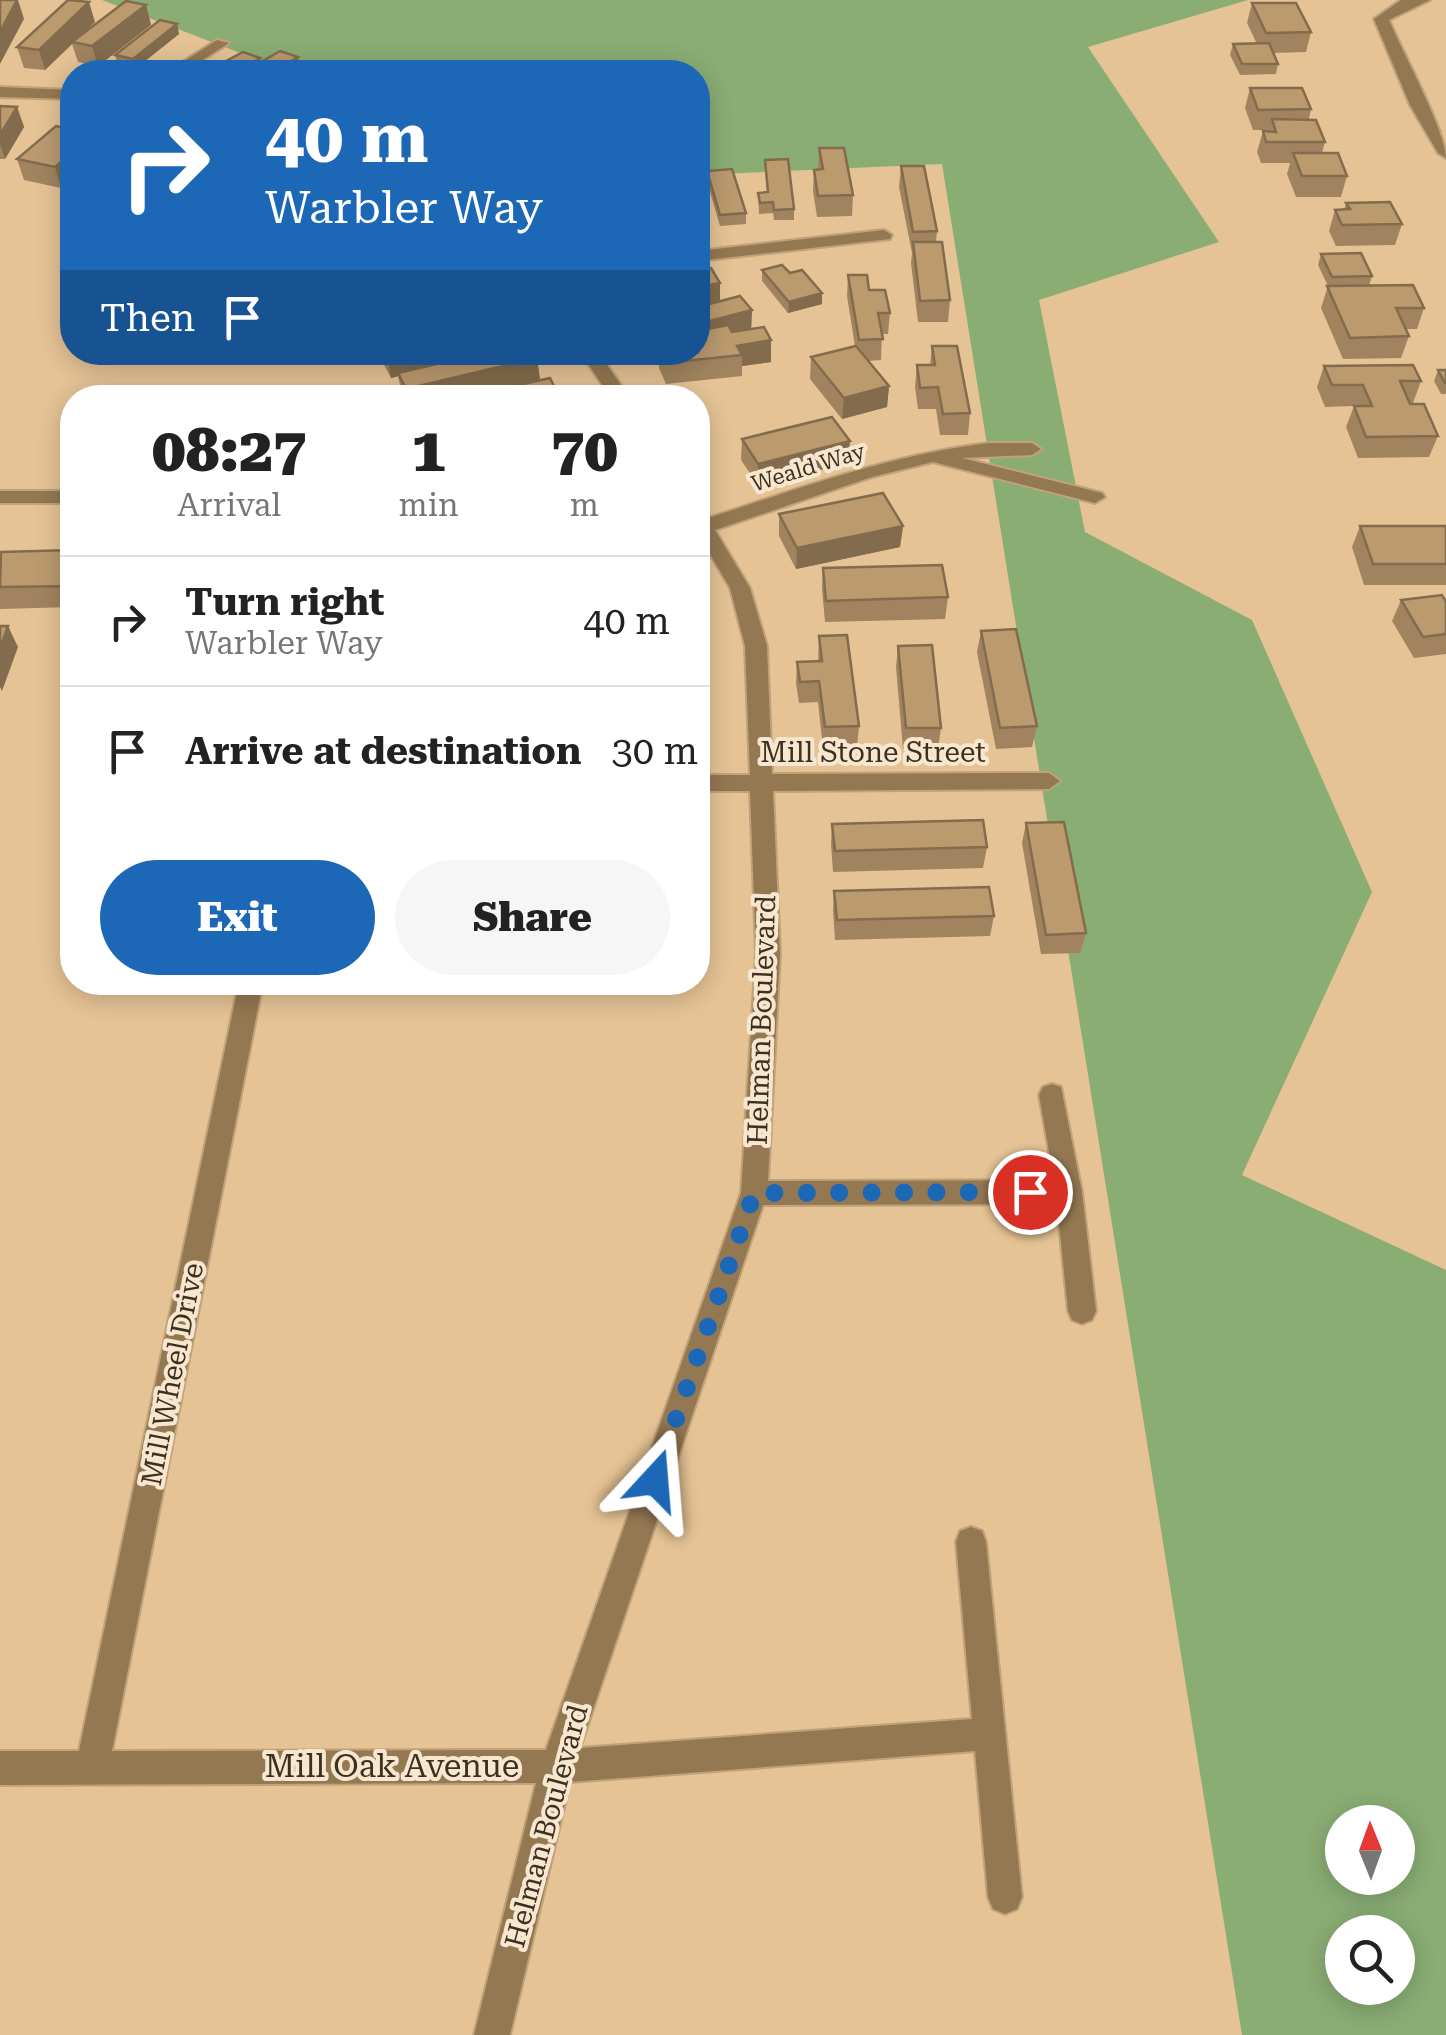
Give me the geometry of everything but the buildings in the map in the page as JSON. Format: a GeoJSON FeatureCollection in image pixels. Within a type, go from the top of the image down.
{"type":"FeatureCollection","features":[{"type":"Feature","properties":{"kind":"street"},"geometry":{"type":"LineString","coordinates":[[1422,0],[1406,2],[1381,19],[1418,105],[1446,153]]}},
{"type":"Feature","properties":{"kind":"street"},"geometry":{"type":"LineString","coordinates":[[194,60],[222,43]]}},
{"type":"Feature","properties":{"kind":"street"},"geometry":{"type":"LineString","coordinates":[[0,92],[60,94]]}},
{"type":"Feature","properties":{"kind":"street"},"geometry":{"type":"LineString","coordinates":[[710,255],[884,236]]}},
{"type":"Feature","properties":{"kind":"street","name":"Weald Way"},"geometry":{"type":"LineString","coordinates":[[710,519],[929,456],[982,446],[1032,449]]}},
{"type":"Feature","properties":{"kind":"street"},"geometry":{"type":"LineString","coordinates":[[929,456],[1095,496]]}},
{"type":"Feature","properties":{"kind":"street"},"geometry":{"type":"LineString","coordinates":[[0,497],[60,497]]}},
{"type":"Feature","properties":{"kind":"street","name":"Helman Boulevard"},"geometry":{"type":"LineString","coordinates":[[492,2035],[556,1766],[754,1193],[768,954],[756,646],[740,588],[710,538]]}},
{"type":"Feature","properties":{"kind":"street","name":"Mill Stone Street"},"geometry":{"type":"LineString","coordinates":[[710,783],[1048,781]]}},
{"type":"Feature","properties":{"kind":"street","name":"Mill Wheel Drive"},"geometry":{"type":"LineString","coordinates":[[93,1765],[247,995]]}},
{"type":"Feature","properties":{"kind":"street"},"geometry":{"type":"LineString","coordinates":[[1052,1095],[1069,1192],[1082,1311]]}},
{"type":"Feature","properties":{"kind":"street"},"geometry":{"type":"LineString","coordinates":[[754,1193],[1069,1192]]}},
{"type":"Feature","properties":{"kind":"street"},"geometry":{"type":"LineString","coordinates":[[971,1542],[1005,1897]]}},
{"type":"Feature","properties":{"kind":"street","name":"Mill Oak Avenue"},"geometry":{"type":"LineString","coordinates":[[0,1768],[556,1766],[989,1734]]}},
{"type":"Feature","properties":{"kind":"green space"},"geometry":{"type":"Polygon","coordinates":[[[102,0],[1248,0],[1088,47],[1219,242],[1039,300],[1085,532],[1252,620],[1372,892],[1242,1175],[1446,1270],[1446,2035],[1242,2035],[942,164],[710,174],[710,60],[259,60],[102,0]]]}},
{"type":"Feature","properties":{"kind":"route"},"geometry":{"type":"LineString","coordinates":[[655,1480],[754,1193],[1030,1192]]}}]}
